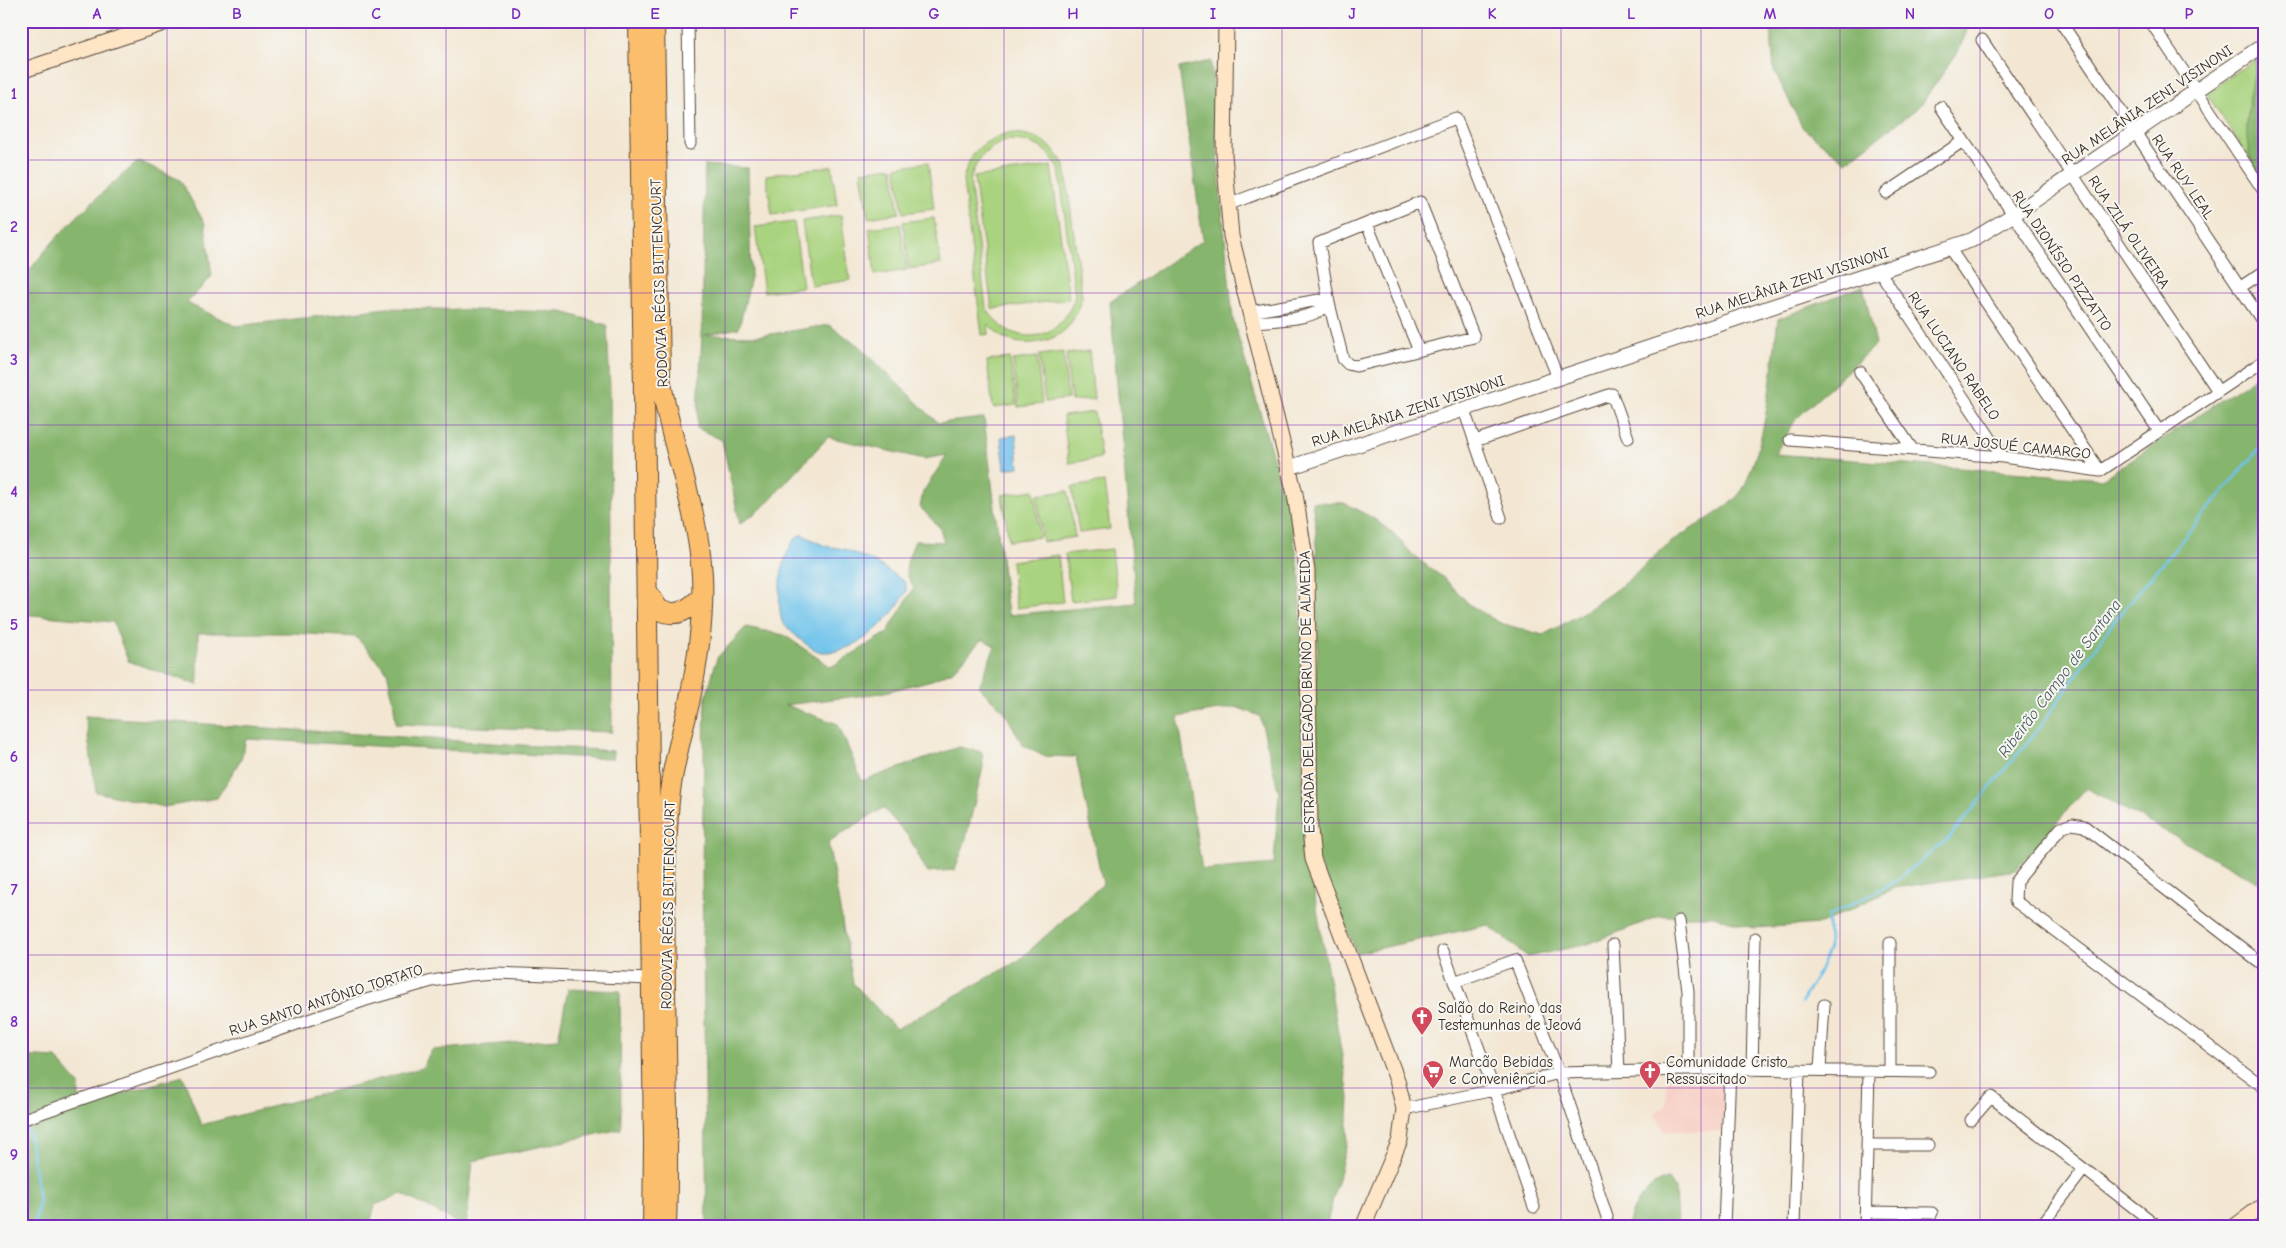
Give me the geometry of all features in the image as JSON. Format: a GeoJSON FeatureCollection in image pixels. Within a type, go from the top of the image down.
{"type":"FeatureCollection","features":[{"type":"Feature","properties":{"kind":"highway","name":"RODOVIA RÉGIS BITTENCOURT"},"geometry":{"type":"LineString","coordinates":[[639,21],[653,1227]]}},
{"type":"Feature","properties":{"kind":"highway","name":"RODOVIA RÉGIS BITTENCOURT"},"geometry":{"type":"LineString","coordinates":[[654,21],[660,377],[666,409],[693,508],[700,553],[702,597],[694,678],[673,774],[668,814],[666,874],[668,1159],[666,1227]]}},
{"type":"Feature","properties":{"kind":"highway"},"geometry":{"type":"LineString","coordinates":[[647,591],[659,610],[675,614],[692,607],[702,597]]}},
{"type":"Feature","properties":{"kind":"main road"},"geometry":{"type":"LineString","coordinates":[[21,72],[170,21]]}},
{"type":"Feature","properties":{"kind":"main road","name":"ESTRADA DELEGADO BRUNO DE ALMEIDA"},"geometry":{"type":"LineString","coordinates":[[1226,21],[1224,154],[1231,236],[1300,520],[1307,571],[1310,830],[1313,859],[1397,1080],[1404,1109],[1400,1140],[1363,1227]]}},
{"type":"Feature","properties":{"kind":"main road"},"geometry":{"type":"LineString","coordinates":[[2234,1227],[2265,1204]]}},
{"type":"Feature","properties":{"kind":"street"},"geometry":{"type":"LineString","coordinates":[[688,21],[690,144]]}},
{"type":"Feature","properties":{"kind":"street","name":"RUA RUY LEAL"},"geometry":{"type":"LineString","coordinates":[[2060,21],[2265,326]]}},
{"type":"Feature","properties":{"kind":"street"},"geometry":{"type":"LineString","coordinates":[[2150,21],[2265,193]]}},
{"type":"Feature","properties":{"kind":"street","name":"RUA ZILÁ OLIVEIRA"},"geometry":{"type":"LineString","coordinates":[[1982,40],[2218,391]]}},
{"type":"Feature","properties":{"kind":"street","name":"RUA MELÂNIA ZENI VISINONI"},"geometry":{"type":"LineString","coordinates":[[1288,468],[1950,249],[1982,235],[2013,215],[2265,44]]}},
{"type":"Feature","properties":{"kind":"street","name":"RUA DIONÍSIO PIZZATTO"},"geometry":{"type":"LineString","coordinates":[[1941,107],[2159,431]]}},
{"type":"Feature","properties":{"kind":"street"},"geometry":{"type":"LineString","coordinates":[[1227,205],[1456,118],[1558,378]]}},
{"type":"Feature","properties":{"kind":"street"},"geometry":{"type":"LineString","coordinates":[[1886,194],[1963,140]]}},
{"type":"Feature","properties":{"kind":"street"},"geometry":{"type":"LineString","coordinates":[[1420,202],[1474,337],[1356,366],[1348,364],[1343,359],[1319,243],[1367,224],[1420,202]]}},
{"type":"Feature","properties":{"kind":"street"},"geometry":{"type":"LineString","coordinates":[[1367,224],[1418,352]]}},
{"type":"Feature","properties":{"kind":"street"},"geometry":{"type":"LineString","coordinates":[[1950,249],[2100,471]]}},
{"type":"Feature","properties":{"kind":"street"},"geometry":{"type":"LineString","coordinates":[[2239,288],[2265,270]]}},
{"type":"Feature","properties":{"kind":"street","name":"RUA LUCIANO RABELO"},"geometry":{"type":"LineString","coordinates":[[1880,272],[2003,457]]}},
{"type":"Feature","properties":{"kind":"street"},"geometry":{"type":"LineString","coordinates":[[1251,317],[1319,300],[1330,303]]}},
{"type":"Feature","properties":{"kind":"street","name":"RUA JOSUÉ CAMARGO"},"geometry":{"type":"LineString","coordinates":[[1790,440],[2003,457],[2100,471],[2265,360]]}},
{"type":"Feature","properties":{"kind":"street"},"geometry":{"type":"LineString","coordinates":[[1860,372],[1913,450]]}},
{"type":"Feature","properties":{"kind":"street"},"geometry":{"type":"LineString","coordinates":[[1474,441],[1612,394],[1628,438]]}},
{"type":"Feature","properties":{"kind":"street"},"geometry":{"type":"LineString","coordinates":[[1464,410],[1501,518]]}},
{"type":"Feature","properties":{"kind":"street"},"geometry":{"type":"LineString","coordinates":[[2265,966],[2084,826],[2072,824],[2062,828],[2016,882],[2016,901],[2265,1088]]}},
{"type":"Feature","properties":{"kind":"street"},"geometry":{"type":"LineString","coordinates":[[1679,920],[1688,991],[1688,1070]]}},
{"type":"Feature","properties":{"kind":"street"},"geometry":{"type":"LineString","coordinates":[[1752,1070],[1755,938]]}},
{"type":"Feature","properties":{"kind":"street"},"geometry":{"type":"LineString","coordinates":[[1890,943],[1890,1071]]}},
{"type":"Feature","properties":{"kind":"street"},"geometry":{"type":"LineString","coordinates":[[1613,945],[1619,1071]]}},
{"type":"Feature","properties":{"kind":"street"},"geometry":{"type":"LineString","coordinates":[[1443,952],[1494,1090],[1534,1207]]}},
{"type":"Feature","properties":{"kind":"street"},"geometry":{"type":"LineString","coordinates":[[1454,982],[1515,960],[1559,1073],[1607,1217]]}},
{"type":"Feature","properties":{"kind":"street","name":"RUA SANTO ANTÔNIO TORTATO"},"geometry":{"type":"LineString","coordinates":[[21,1120],[366,1000],[432,982],[469,975],[496,973],[651,979]]}},
{"type":"Feature","properties":{"kind":"street"},"geometry":{"type":"LineString","coordinates":[[1820,1070],[1824,1005]]}},
{"type":"Feature","properties":{"kind":"street"},"geometry":{"type":"LineString","coordinates":[[1404,1109],[1494,1090],[1559,1073],[1730,1069],[1929,1072]]}},
{"type":"Feature","properties":{"kind":"street"},"geometry":{"type":"LineString","coordinates":[[1724,1227],[1730,1069]]}},
{"type":"Feature","properties":{"kind":"street"},"geometry":{"type":"LineString","coordinates":[[1794,1227],[1799,1070]]}},
{"type":"Feature","properties":{"kind":"street"},"geometry":{"type":"LineString","coordinates":[[1865,1227],[1870,1071]]}},
{"type":"Feature","properties":{"kind":"street"},"geometry":{"type":"LineString","coordinates":[[1972,1120],[1991,1097],[2084,1169],[2144,1222],[2159,1227]]}},
{"type":"Feature","properties":{"kind":"street"},"geometry":{"type":"LineString","coordinates":[[1868,1145],[1928,1145]]}},
{"type":"Feature","properties":{"kind":"street"},"geometry":{"type":"LineString","coordinates":[[2040,1227],[2084,1169]]}},
{"type":"Feature","properties":{"kind":"street"},"geometry":{"type":"LineString","coordinates":[[1866,1212],[1932,1213]]}},
{"type":"Feature","properties":{"kind":"shaded area"},"geometry":{"type":"Polygon","coordinates":[[[1721,1074],[1724,1077],[1722,1131],[1665,1131],[1654,1113],[1666,1106],[1667,1076],[1721,1074]]]}},
{"type":"Feature","properties":{"kind":"green space"},"geometry":{"type":"Polygon","coordinates":[[[1770,21],[1971,21],[1958,52],[1920,106],[1846,162],[1803,128],[1774,70],[1770,21]]]}},
{"type":"Feature","properties":{"kind":"green space"},"geometry":{"type":"Polygon","coordinates":[[[2265,52],[2265,182],[2252,162],[2247,137],[2247,124],[2257,58],[2265,52]]]}},
{"type":"Feature","properties":{"kind":"green space"},"geometry":{"type":"Polygon","coordinates":[[[2257,58],[2249,123],[2252,162],[2206,93],[2257,58]]]}},
{"type":"Feature","properties":{"kind":"green space"},"geometry":{"type":"Polygon","coordinates":[[[1211,61],[1221,199],[1233,319],[1290,516],[1300,576],[1304,861],[1312,880],[1349,1097],[1347,1142],[1326,1227],[707,1227],[702,868],[705,701],[717,658],[746,627],[784,635],[831,667],[887,633],[914,588],[906,570],[915,541],[944,542],[940,528],[920,507],[923,492],[947,455],[924,459],[828,437],[762,508],[740,524],[722,440],[697,428],[702,335],[705,165],[748,168],[751,277],[739,328],[705,335],[758,336],[829,325],[859,346],[938,423],[984,418],[1008,615],[1136,603],[1110,302],[1203,240],[1179,68],[1211,61]],[[982,639],[953,671],[932,680],[881,693],[785,705],[838,724],[862,781],[959,747],[982,752],[983,767],[965,842],[955,870],[927,872],[909,837],[883,808],[828,842],[853,983],[896,1029],[1018,961],[1103,884],[1076,757],[1043,756],[1023,745],[1004,711],[979,687],[995,646],[982,639]],[[1236,707],[1178,717],[1202,870],[1274,864],[1279,793],[1260,716],[1236,707]]]}},
{"type":"Feature","properties":{"kind":"green space"},"geometry":{"type":"Polygon","coordinates":[[[1008,133],[1027,135],[1042,140],[1054,150],[1065,166],[1082,297],[1074,317],[1067,328],[1053,338],[1036,343],[1018,342],[1002,337],[988,324],[989,334],[982,335],[963,180],[973,155],[983,144],[1008,133]],[[1009,140],[1001,143],[984,154],[972,173],[970,181],[986,308],[997,322],[1009,331],[1035,336],[1048,332],[1059,324],[1068,312],[1075,296],[1059,168],[1044,150],[1038,146],[1018,140],[1009,140]]]}},
{"type":"Feature","properties":{"kind":"green space"},"geometry":{"type":"Polygon","coordinates":[[[139,161],[180,180],[205,224],[212,276],[187,303],[236,326],[387,308],[562,312],[607,325],[610,389],[612,732],[396,724],[387,671],[356,637],[292,633],[198,633],[198,685],[128,661],[113,622],[21,614],[21,282],[61,233],[139,161]]]}},
{"type":"Feature","properties":{"kind":"green space"},"geometry":{"type":"Polygon","coordinates":[[[928,162],[934,209],[903,213],[896,167],[928,162]]]}},
{"type":"Feature","properties":{"kind":"green space"},"geometry":{"type":"Polygon","coordinates":[[[832,166],[837,205],[772,215],[766,175],[832,166]]]}},
{"type":"Feature","properties":{"kind":"green space"},"geometry":{"type":"Polygon","coordinates":[[[1051,166],[1069,299],[992,309],[974,177],[1051,166]]]}},
{"type":"Feature","properties":{"kind":"green space"},"geometry":{"type":"Polygon","coordinates":[[[893,167],[899,213],[868,218],[861,171],[893,167]]]}},
{"type":"Feature","properties":{"kind":"green space"},"geometry":{"type":"Polygon","coordinates":[[[841,215],[850,280],[811,286],[802,221],[841,215]]]}},
{"type":"Feature","properties":{"kind":"green space"},"geometry":{"type":"Polygon","coordinates":[[[934,218],[941,264],[909,269],[903,222],[934,218]]]}},
{"type":"Feature","properties":{"kind":"green space"},"geometry":{"type":"Polygon","coordinates":[[[794,222],[803,287],[764,292],[755,227],[794,222]]]}},
{"type":"Feature","properties":{"kind":"green space"},"geometry":{"type":"Polygon","coordinates":[[[900,224],[907,270],[875,275],[869,228],[900,224]]]}},
{"type":"Feature","properties":{"kind":"green space"},"geometry":{"type":"Polygon","coordinates":[[[1863,286],[1876,344],[1796,419],[1775,454],[2102,479],[2265,371],[2265,886],[2086,788],[2016,870],[1894,888],[1821,924],[1753,928],[1713,916],[1660,916],[1588,944],[1528,957],[1488,925],[1357,953],[1316,855],[1313,716],[1318,646],[1316,528],[1312,502],[1344,503],[1373,518],[1393,533],[1414,556],[1446,580],[1470,605],[1500,623],[1543,635],[1606,597],[1669,544],[1730,503],[1738,495],[1744,487],[1752,467],[1763,426],[1778,319],[1863,286]]]}},
{"type":"Feature","properties":{"kind":"green space"},"geometry":{"type":"Polygon","coordinates":[[[1089,351],[1094,399],[1071,401],[1066,354],[1089,351]]]}},
{"type":"Feature","properties":{"kind":"green space"},"geometry":{"type":"Polygon","coordinates":[[[1063,352],[1068,399],[1045,402],[1039,355],[1063,352]]]}},
{"type":"Feature","properties":{"kind":"green space"},"geometry":{"type":"Polygon","coordinates":[[[1037,357],[1042,404],[1018,407],[1013,360],[1037,357]]]}},
{"type":"Feature","properties":{"kind":"green space"},"geometry":{"type":"Polygon","coordinates":[[[1010,358],[1016,405],[993,408],[987,361],[1010,358]]]}},
{"type":"Feature","properties":{"kind":"green space"},"geometry":{"type":"Polygon","coordinates":[[[1094,412],[1101,458],[1069,463],[1063,416],[1094,412]]]}},
{"type":"Feature","properties":{"kind":"green space"},"geometry":{"type":"Polygon","coordinates":[[[1104,482],[1110,529],[1079,533],[1072,487],[1104,482]]]}},
{"type":"Feature","properties":{"kind":"green space"},"geometry":{"type":"Polygon","coordinates":[[[1034,490],[1040,537],[1009,541],[1002,495],[1034,490]]]}},
{"type":"Feature","properties":{"kind":"green space"},"geometry":{"type":"Polygon","coordinates":[[[1068,491],[1075,537],[1043,542],[1037,495],[1068,491]]]}},
{"type":"Feature","properties":{"kind":"green space"},"geometry":{"type":"Polygon","coordinates":[[[1112,549],[1117,596],[1071,601],[1065,554],[1112,549]]]}},
{"type":"Feature","properties":{"kind":"green space"},"geometry":{"type":"Polygon","coordinates":[[[1058,555],[1063,602],[1016,608],[1011,561],[1058,555]]]}},
{"type":"Feature","properties":{"kind":"green space"},"geometry":{"type":"Polygon","coordinates":[[[85,716],[613,751],[613,759],[246,739],[241,759],[217,798],[164,807],[96,792],[85,716]]]}},
{"type":"Feature","properties":{"kind":"green space"},"geometry":{"type":"Polygon","coordinates":[[[568,989],[620,991],[621,1129],[473,1161],[466,1227],[402,1194],[375,1205],[369,1227],[21,1227],[21,1056],[56,1058],[79,1085],[79,1106],[183,1076],[201,1125],[422,1068],[432,1050],[558,1039],[568,989]]]}},
{"type":"Feature","properties":{"kind":"green space"},"geometry":{"type":"Polygon","coordinates":[[[1669,1179],[1675,1188],[1677,1227],[1628,1227],[1633,1211],[1647,1190],[1661,1181],[1669,1179]]]}},
{"type":"Feature","properties":{"kind":"water"},"geometry":{"type":"Polygon","coordinates":[[[1016,435],[1019,467],[1005,469],[1001,437],[1016,435]]]}},
{"type":"Feature","properties":{"kind":"water"},"geometry":{"type":"Polygon","coordinates":[[[801,534],[825,546],[844,549],[873,561],[905,582],[907,591],[892,613],[872,633],[848,647],[835,651],[817,651],[801,640],[782,622],[779,601],[781,575],[788,550],[801,534]]]}},
{"type":"Feature","properties":{"kind":"waterway","name":"Ribeirão Campo de Santana"},"geometry":{"type":"LineString","coordinates":[[1801,1003],[1819,972],[1829,948],[1828,916],[1893,883],[1949,838],[2042,724],[2114,621],[2265,442]]}},
{"type":"Feature","properties":{"kind":"waterway"},"geometry":{"type":"LineString","coordinates":[[25,1126],[29,1134],[39,1201],[34,1227]]}},
{"type":"Feature","properties":{"kind":"place","name":"Salão do Reino das Testemunhas de Jeová"},"geometry":{"type":"Point","coordinates":[1422,1036]}},
{"type":"Feature","properties":{"kind":"place","name":"Marcão Bebidas e Conveniência"},"geometry":{"type":"Point","coordinates":[1433,1090]}},
{"type":"Feature","properties":{"kind":"place","name":"Comunidade Cristo Ressuscitado"},"geometry":{"type":"Point","coordinates":[1650,1090]}}]}
